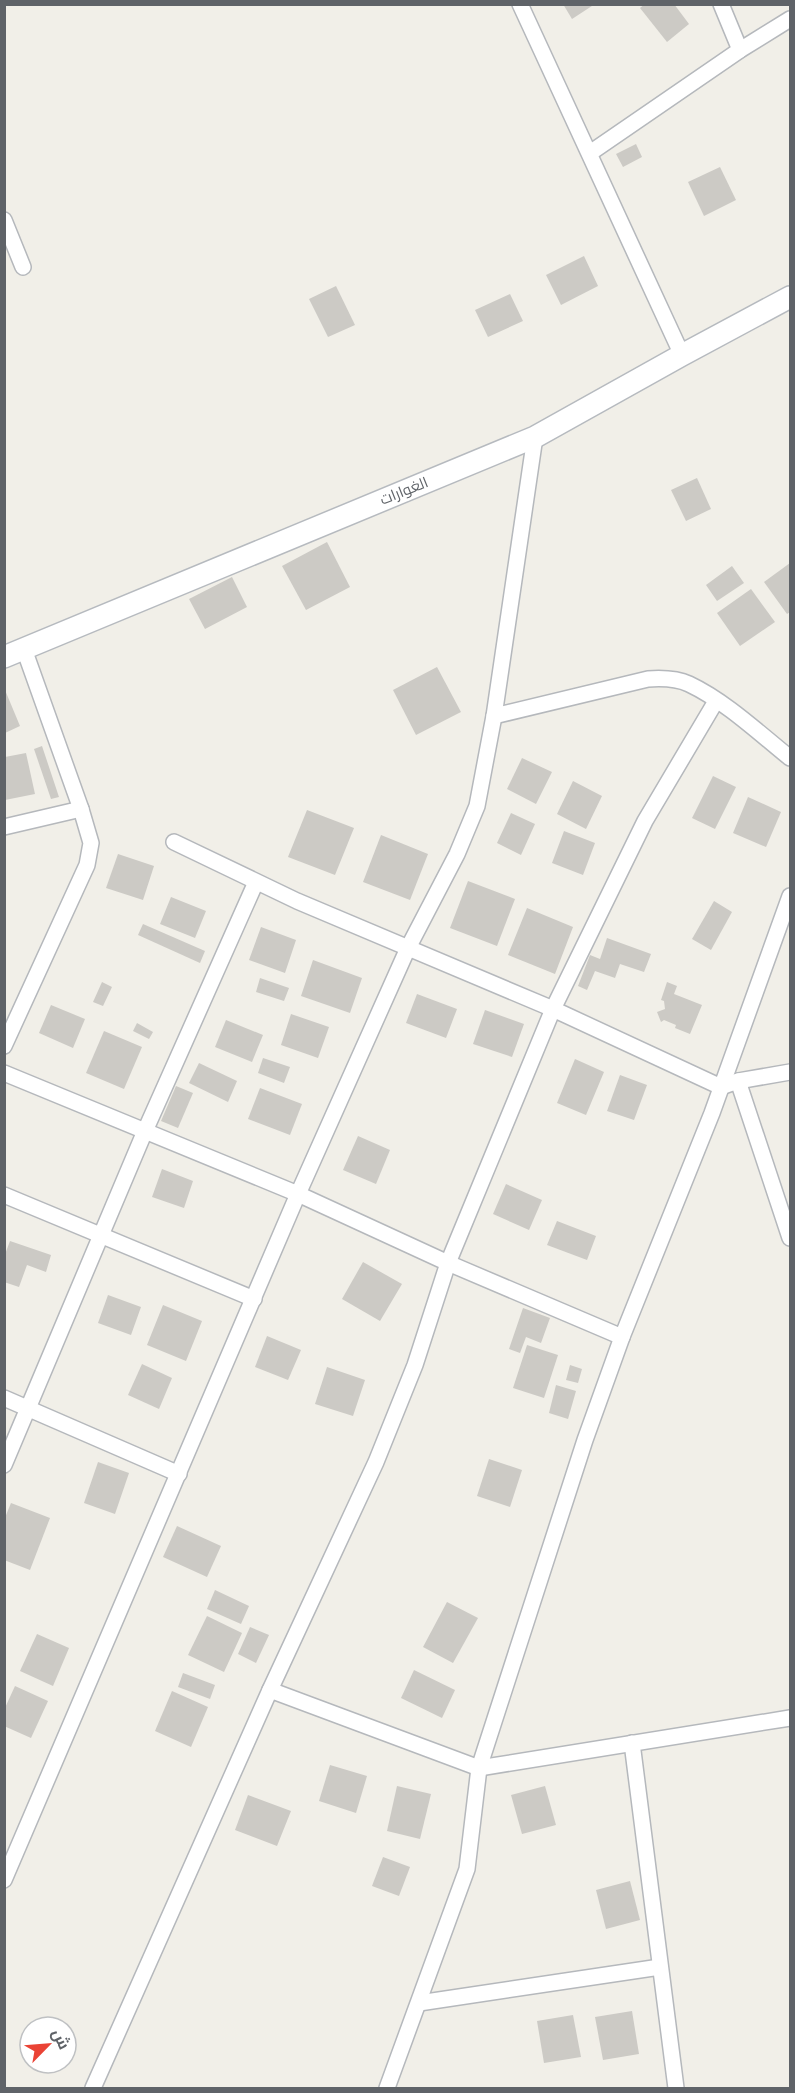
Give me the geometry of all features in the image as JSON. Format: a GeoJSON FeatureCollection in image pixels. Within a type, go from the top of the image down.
{"type":"FeatureCollection","features":[{"type":"Feature","properties":{"kind":"street"},"geometry":{"type":"LineString","coordinates":[[520,4],[682,355]]}},
{"type":"Feature","properties":{"kind":"street"},"geometry":{"type":"LineString","coordinates":[[721,4],[740,50]]}},
{"type":"Feature","properties":{"kind":"street"},"geometry":{"type":"LineString","coordinates":[[590,153],[740,50],[790,19]]}},
{"type":"Feature","properties":{"kind":"street"},"geometry":{"type":"LineString","coordinates":[[4,220],[23,267]]}},
{"type":"Feature","properties":{"kind":"street","name":"الغوارات"},"geometry":{"type":"LineString","coordinates":[[14,653],[536,437],[790,297]]}},
{"type":"Feature","properties":{"kind":"street"},"geometry":{"type":"LineString","coordinates":[[4,1880],[298,1194],[408,948],[457,854],[477,806],[494,716],[536,437]]}},
{"type":"Feature","properties":{"kind":"street"},"geometry":{"type":"LineString","coordinates":[[4,1046],[87,865],[91,843],[81,809],[14,653]]}},
{"type":"Feature","properties":{"kind":"street"},"geometry":{"type":"LineString","coordinates":[[494,716],[648,679],[667,678],[688,684],[716,701],[790,758]]}},
{"type":"Feature","properties":{"kind":"street"},"geometry":{"type":"LineString","coordinates":[[93,2088],[270,1690],[376,1462],[415,1365],[448,1263],[553,1009],[645,821],[716,701]]}},
{"type":"Feature","properties":{"kind":"street"},"geometry":{"type":"LineString","coordinates":[[4,827],[81,809]]}},
{"type":"Feature","properties":{"kind":"street"},"geometry":{"type":"LineString","coordinates":[[174,842],[297,901],[553,1009],[721,1087],[790,1072]]}},
{"type":"Feature","properties":{"kind":"street"},"geometry":{"type":"LineString","coordinates":[[4,1465],[145,1131],[256,882]]}},
{"type":"Feature","properties":{"kind":"street"},"geometry":{"type":"LineString","coordinates":[[387,2088],[467,1869],[479,1768],[585,1440],[622,1337],[721,1087],[790,896]]}},
{"type":"Feature","properties":{"kind":"street"},"geometry":{"type":"LineString","coordinates":[[4,1073],[298,1194],[448,1263],[622,1337]]}},
{"type":"Feature","properties":{"kind":"street"},"geometry":{"type":"LineString","coordinates":[[738,1082],[790,1238]]}},
{"type":"Feature","properties":{"kind":"street"},"geometry":{"type":"LineString","coordinates":[[4,1195],[254,1299]]}},
{"type":"Feature","properties":{"kind":"street"},"geometry":{"type":"LineString","coordinates":[[4,1398],[179,1474]]}},
{"type":"Feature","properties":{"kind":"street"},"geometry":{"type":"LineString","coordinates":[[270,1690],[479,1768],[790,1718]]}},
{"type":"Feature","properties":{"kind":"street"},"geometry":{"type":"LineString","coordinates":[[632,1743],[676,2088]]}},
{"type":"Feature","properties":{"kind":"street"},"geometry":{"type":"LineString","coordinates":[[419,2003],[660,1967]]}},
{"type":"Feature","properties":{"kind":"building"},"geometry":{"type":"Polygon","coordinates":[[[563,4],[595,4],[572,19],[563,4]]]}},
{"type":"Feature","properties":{"kind":"building"},"geometry":{"type":"Polygon","coordinates":[[[645,4],[674,4],[689,24],[667,42],[640,8],[645,4]]]}},
{"type":"Feature","properties":{"kind":"building"},"geometry":{"type":"Polygon","coordinates":[[[636,144],[642,157],[623,167],[616,154],[636,144]]]}},
{"type":"Feature","properties":{"kind":"building"},"geometry":{"type":"Polygon","coordinates":[[[720,167],[736,200],[704,216],[688,182],[720,167]]]}},
{"type":"Feature","properties":{"kind":"building"},"geometry":{"type":"Polygon","coordinates":[[[584,256],[598,286],[561,305],[546,275],[584,256]]]}},
{"type":"Feature","properties":{"kind":"building"},"geometry":{"type":"Polygon","coordinates":[[[336,286],[355,325],[328,337],[309,299],[336,286]]]}},
{"type":"Feature","properties":{"kind":"building"},"geometry":{"type":"Polygon","coordinates":[[[510,294],[523,321],[488,337],[475,310],[510,294]]]}},
{"type":"Feature","properties":{"kind":"building"},"geometry":{"type":"Polygon","coordinates":[[[697,478],[711,509],[686,521],[671,490],[697,478]]]}},
{"type":"Feature","properties":{"kind":"building"},"geometry":{"type":"Polygon","coordinates":[[[327,542],[350,587],[306,610],[282,566],[327,542]]]}},
{"type":"Feature","properties":{"kind":"building"},"geometry":{"type":"Polygon","coordinates":[[[790,563],[790,612],[787,614],[764,582],[790,563]]]}},
{"type":"Feature","properties":{"kind":"building"},"geometry":{"type":"Polygon","coordinates":[[[732,566],[744,583],[717,601],[706,585],[732,566]]]}},
{"type":"Feature","properties":{"kind":"building"},"geometry":{"type":"Polygon","coordinates":[[[232,577],[247,607],[205,629],[189,599],[232,577]]]}},
{"type":"Feature","properties":{"kind":"building"},"geometry":{"type":"Polygon","coordinates":[[[751,589],[775,622],[740,646],[717,613],[751,589]]]}},
{"type":"Feature","properties":{"kind":"building"},"geometry":{"type":"Polygon","coordinates":[[[437,667],[461,712],[416,735],[393,690],[437,667]]]}},
{"type":"Feature","properties":{"kind":"building"},"geometry":{"type":"Polygon","coordinates":[[[5,690],[20,726],[5,733],[5,690]]]}},
{"type":"Feature","properties":{"kind":"building"},"geometry":{"type":"Polygon","coordinates":[[[42,746],[59,797],[51,799],[34,749],[42,746]]]}},
{"type":"Feature","properties":{"kind":"building"},"geometry":{"type":"Polygon","coordinates":[[[26,753],[35,794],[5,800],[5,757],[26,753]]]}},
{"type":"Feature","properties":{"kind":"building"},"geometry":{"type":"Polygon","coordinates":[[[522,758],[552,772],[536,804],[507,789],[522,758]]]}},
{"type":"Feature","properties":{"kind":"building"},"geometry":{"type":"Polygon","coordinates":[[[713,776],[736,787],[715,829],[692,818],[713,776]]]}},
{"type":"Feature","properties":{"kind":"building"},"geometry":{"type":"Polygon","coordinates":[[[573,781],[602,796],[586,829],[557,814],[573,781]]]}},
{"type":"Feature","properties":{"kind":"building"},"geometry":{"type":"Polygon","coordinates":[[[748,797],[781,812],[766,847],[733,833],[748,797]]]}},
{"type":"Feature","properties":{"kind":"building"},"geometry":{"type":"Polygon","coordinates":[[[307,810],[354,828],[335,875],[288,857],[307,810]]]}},
{"type":"Feature","properties":{"kind":"building"},"geometry":{"type":"Polygon","coordinates":[[[511,813],[535,824],[521,855],[497,843],[511,813]]]}},
{"type":"Feature","properties":{"kind":"building"},"geometry":{"type":"Polygon","coordinates":[[[564,831],[595,843],[583,875],[552,863],[564,831]]]}},
{"type":"Feature","properties":{"kind":"building"},"geometry":{"type":"Polygon","coordinates":[[[381,835],[428,854],[410,900],[363,882],[381,835]]]}},
{"type":"Feature","properties":{"kind":"building"},"geometry":{"type":"Polygon","coordinates":[[[118,854],[154,866],[143,900],[106,888],[118,854]]]}},
{"type":"Feature","properties":{"kind":"building"},"geometry":{"type":"Polygon","coordinates":[[[468,881],[515,899],[497,946],[450,928],[468,881]]]}},
{"type":"Feature","properties":{"kind":"building"},"geometry":{"type":"Polygon","coordinates":[[[171,897],[206,911],[195,938],[160,924],[171,897]]]}},
{"type":"Feature","properties":{"kind":"building"},"geometry":{"type":"Polygon","coordinates":[[[714,901],[732,912],[711,950],[692,939],[714,901]]]}},
{"type":"Feature","properties":{"kind":"building"},"geometry":{"type":"Polygon","coordinates":[[[527,908],[573,927],[555,974],[508,955],[527,908]]]}},
{"type":"Feature","properties":{"kind":"building"},"geometry":{"type":"Polygon","coordinates":[[[143,924],[205,951],[200,963],[138,935],[143,924]]]}},
{"type":"Feature","properties":{"kind":"building"},"geometry":{"type":"Polygon","coordinates":[[[261,927],[296,940],[285,973],[249,960],[261,927]]]}},
{"type":"Feature","properties":{"kind":"building"},"geometry":{"type":"Polygon","coordinates":[[[607,938],[651,954],[644,972],[620,964],[615,978],[595,971],[587,990],[578,986],[590,955],[600,959],[607,938]]]}},
{"type":"Feature","properties":{"kind":"building"},"geometry":{"type":"Polygon","coordinates":[[[313,960],[362,978],[350,1013],[301,996],[313,960]]]}},
{"type":"Feature","properties":{"kind":"building"},"geometry":{"type":"Polygon","coordinates":[[[260,978],[289,988],[284,1001],[256,992],[260,978]]]}},
{"type":"Feature","properties":{"kind":"building"},"geometry":{"type":"Polygon","coordinates":[[[102,982],[112,987],[103,1006],[93,1002],[102,982]]]}},
{"type":"Feature","properties":{"kind":"building"},"geometry":{"type":"Polygon","coordinates":[[[667,982],[677,986],[674,994],[702,1005],[690,1034],[675,1028],[676,1025],[664,1020],[661,1022],[657,1012],[665,1009],[664,1001],[661,1000],[667,982]]]}},
{"type":"Feature","properties":{"kind":"building"},"geometry":{"type":"Polygon","coordinates":[[[417,994],[457,1009],[446,1038],[406,1023],[417,994]]]}},
{"type":"Feature","properties":{"kind":"building"},"geometry":{"type":"Polygon","coordinates":[[[51,1005],[85,1019],[73,1048],[39,1033],[51,1005]]]}},
{"type":"Feature","properties":{"kind":"building"},"geometry":{"type":"Polygon","coordinates":[[[485,1010],[524,1024],[512,1057],[473,1044],[485,1010]]]}},
{"type":"Feature","properties":{"kind":"building"},"geometry":{"type":"Polygon","coordinates":[[[291,1014],[329,1027],[318,1058],[281,1045],[291,1014]]]}},
{"type":"Feature","properties":{"kind":"building"},"geometry":{"type":"Polygon","coordinates":[[[226,1020],[263,1035],[252,1062],[215,1047],[226,1020]]]}},
{"type":"Feature","properties":{"kind":"building"},"geometry":{"type":"Polygon","coordinates":[[[137,1023],[153,1032],[149,1039],[133,1031],[137,1023]]]}},
{"type":"Feature","properties":{"kind":"building"},"geometry":{"type":"Polygon","coordinates":[[[104,1031],[142,1047],[124,1089],[86,1073],[104,1031]]]}},
{"type":"Feature","properties":{"kind":"building"},"geometry":{"type":"Polygon","coordinates":[[[263,1058],[290,1067],[284,1083],[258,1073],[263,1058]]]}},
{"type":"Feature","properties":{"kind":"building"},"geometry":{"type":"Polygon","coordinates":[[[575,1059],[604,1072],[586,1115],[557,1103],[575,1059]]]}},
{"type":"Feature","properties":{"kind":"building"},"geometry":{"type":"Polygon","coordinates":[[[199,1063],[237,1081],[228,1102],[189,1083],[199,1063]]]}},
{"type":"Feature","properties":{"kind":"building"},"geometry":{"type":"Polygon","coordinates":[[[620,1075],[647,1085],[634,1120],[607,1111],[620,1075]]]}},
{"type":"Feature","properties":{"kind":"building"},"geometry":{"type":"Polygon","coordinates":[[[176,1086],[193,1093],[178,1128],[161,1121],[176,1086]]]}},
{"type":"Feature","properties":{"kind":"building"},"geometry":{"type":"Polygon","coordinates":[[[260,1088],[302,1104],[290,1135],[248,1119],[260,1088]]]}},
{"type":"Feature","properties":{"kind":"building"},"geometry":{"type":"Polygon","coordinates":[[[358,1136],[390,1150],[376,1184],[343,1170],[358,1136]]]}},
{"type":"Feature","properties":{"kind":"building"},"geometry":{"type":"Polygon","coordinates":[[[162,1169],[193,1181],[184,1208],[152,1197],[162,1169]]]}},
{"type":"Feature","properties":{"kind":"building"},"geometry":{"type":"Polygon","coordinates":[[[506,1184],[542,1200],[529,1230],[493,1214],[506,1184]]]}},
{"type":"Feature","properties":{"kind":"building"},"geometry":{"type":"Polygon","coordinates":[[[557,1221],[596,1236],[587,1260],[547,1245],[557,1221]]]}},
{"type":"Feature","properties":{"kind":"building"},"geometry":{"type":"Polygon","coordinates":[[[10,1241],[51,1255],[46,1272],[27,1265],[19,1287],[4,1282],[4,1257],[10,1241]]]}},
{"type":"Feature","properties":{"kind":"building"},"geometry":{"type":"Polygon","coordinates":[[[363,1262],[402,1284],[380,1321],[342,1299],[363,1262]]]}},
{"type":"Feature","properties":{"kind":"building"},"geometry":{"type":"Polygon","coordinates":[[[108,1295],[141,1307],[131,1335],[98,1323],[108,1295]]]}},
{"type":"Feature","properties":{"kind":"building"},"geometry":{"type":"Polygon","coordinates":[[[163,1305],[202,1321],[186,1361],[147,1345],[163,1305]]]}},
{"type":"Feature","properties":{"kind":"building"},"geometry":{"type":"Polygon","coordinates":[[[523,1308],[550,1318],[541,1343],[526,1337],[520,1353],[509,1349],[523,1308]]]}},
{"type":"Feature","properties":{"kind":"building"},"geometry":{"type":"Polygon","coordinates":[[[267,1336],[301,1350],[288,1380],[255,1367],[267,1336]]]}},
{"type":"Feature","properties":{"kind":"building"},"geometry":{"type":"Polygon","coordinates":[[[527,1345],[558,1355],[544,1398],[513,1388],[527,1345]]]}},
{"type":"Feature","properties":{"kind":"building"},"geometry":{"type":"Polygon","coordinates":[[[142,1364],[172,1378],[159,1409],[128,1395],[142,1364]]]}},
{"type":"Feature","properties":{"kind":"building"},"geometry":{"type":"Polygon","coordinates":[[[570,1365],[582,1369],[578,1383],[566,1380],[570,1365]]]}},
{"type":"Feature","properties":{"kind":"building"},"geometry":{"type":"Polygon","coordinates":[[[327,1367],[365,1380],[353,1416],[315,1404],[327,1367]]]}},
{"type":"Feature","properties":{"kind":"building"},"geometry":{"type":"Polygon","coordinates":[[[556,1385],[576,1391],[568,1419],[549,1413],[556,1385]]]}},
{"type":"Feature","properties":{"kind":"building"},"geometry":{"type":"Polygon","coordinates":[[[489,1459],[522,1470],[510,1507],[477,1496],[489,1459]]]}},
{"type":"Feature","properties":{"kind":"building"},"geometry":{"type":"Polygon","coordinates":[[[98,1462],[129,1473],[115,1514],[84,1503],[98,1462]]]}},
{"type":"Feature","properties":{"kind":"building"},"geometry":{"type":"Polygon","coordinates":[[[11,1503],[50,1518],[30,1570],[4,1560],[4,1520],[11,1503]]]}},
{"type":"Feature","properties":{"kind":"building"},"geometry":{"type":"Polygon","coordinates":[[[177,1526],[221,1546],[207,1577],[163,1557],[177,1526]]]}},
{"type":"Feature","properties":{"kind":"building"},"geometry":{"type":"Polygon","coordinates":[[[215,1590],[249,1606],[241,1624],[207,1609],[215,1590]]]}},
{"type":"Feature","properties":{"kind":"building"},"geometry":{"type":"Polygon","coordinates":[[[447,1602],[478,1618],[453,1663],[423,1647],[447,1602]]]}},
{"type":"Feature","properties":{"kind":"building"},"geometry":{"type":"Polygon","coordinates":[[[207,1616],[242,1633],[224,1672],[188,1655],[207,1616]]]}},
{"type":"Feature","properties":{"kind":"building"},"geometry":{"type":"Polygon","coordinates":[[[250,1627],[269,1635],[256,1663],[238,1654],[250,1627]]]}},
{"type":"Feature","properties":{"kind":"building"},"geometry":{"type":"Polygon","coordinates":[[[37,1634],[69,1648],[53,1686],[20,1671],[37,1634]]]}},
{"type":"Feature","properties":{"kind":"building"},"geometry":{"type":"Polygon","coordinates":[[[414,1670],[455,1690],[442,1718],[401,1698],[414,1670]]]}},
{"type":"Feature","properties":{"kind":"building"},"geometry":{"type":"Polygon","coordinates":[[[183,1673],[215,1685],[210,1699],[178,1687],[183,1673]]]}},
{"type":"Feature","properties":{"kind":"building"},"geometry":{"type":"Polygon","coordinates":[[[15,1686],[48,1701],[31,1738],[4,1726],[4,1710],[15,1686]]]}},
{"type":"Feature","properties":{"kind":"building"},"geometry":{"type":"Polygon","coordinates":[[[172,1691],[208,1707],[191,1747],[155,1731],[172,1691]]]}},
{"type":"Feature","properties":{"kind":"building"},"geometry":{"type":"Polygon","coordinates":[[[330,1765],[367,1776],[356,1813],[319,1801],[330,1765]]]}},
{"type":"Feature","properties":{"kind":"building"},"geometry":{"type":"Polygon","coordinates":[[[397,1786],[431,1794],[420,1839],[387,1831],[397,1786]]]}},
{"type":"Feature","properties":{"kind":"building"},"geometry":{"type":"Polygon","coordinates":[[[545,1786],[556,1825],[522,1834],[511,1795],[545,1786]]]}},
{"type":"Feature","properties":{"kind":"building"},"geometry":{"type":"Polygon","coordinates":[[[248,1795],[291,1811],[277,1846],[235,1830],[248,1795]]]}},
{"type":"Feature","properties":{"kind":"building"},"geometry":{"type":"Polygon","coordinates":[[[383,1857],[410,1867],[399,1896],[372,1886],[383,1857]]]}},
{"type":"Feature","properties":{"kind":"building"},"geometry":{"type":"Polygon","coordinates":[[[630,1881],[640,1920],[606,1929],[596,1890],[630,1881]]]}},
{"type":"Feature","properties":{"kind":"building"},"geometry":{"type":"Polygon","coordinates":[[[632,2011],[639,2054],[603,2060],[595,2017],[632,2011]]]}},
{"type":"Feature","properties":{"kind":"building"},"geometry":{"type":"Polygon","coordinates":[[[573,2015],[581,2057],[544,2063],[537,2021],[573,2015]]]}}]}
